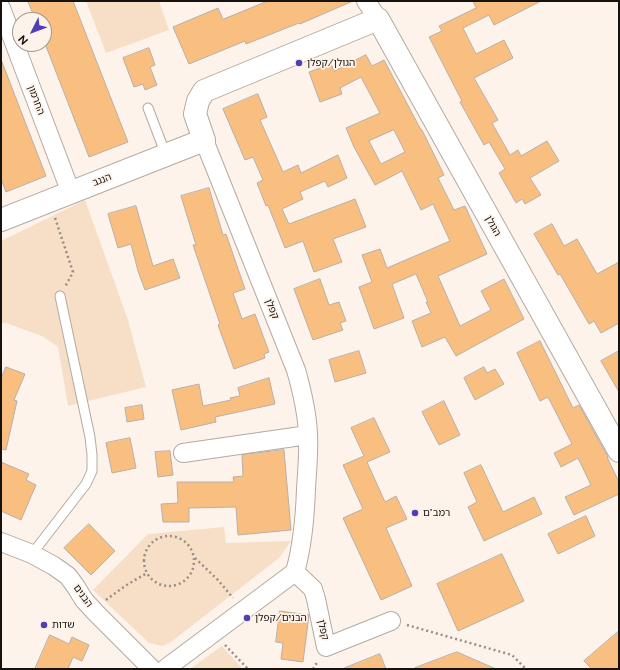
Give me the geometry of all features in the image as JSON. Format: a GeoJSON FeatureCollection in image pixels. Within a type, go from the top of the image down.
{"type":"FeatureCollection","features":[{"type":"Feature","properties":{"kind":"street","name":"החרמון"},"geometry":{"type":"LineString","coordinates":[[1,8],[71,193]]}},
{"type":"Feature","properties":{"kind":"street","name":"קפלן"},"geometry":{"type":"LineString","coordinates":[[372,10],[204,91],[198,101],[195,114],[296,370],[304,396],[308,435],[303,530],[300,554],[295,572],[313,589],[326,647],[391,621]]}},
{"type":"Feature","properties":{"kind":"street","name":"הגולן"},"geometry":{"type":"LineString","coordinates":[[372,10],[619,451]]}},
{"type":"Feature","properties":{"kind":"street","name":"הנגב"},"geometry":{"type":"LineString","coordinates":[[1,220],[204,140]]}},
{"type":"Feature","properties":{"kind":"street"},"geometry":{"type":"LineString","coordinates":[[183,453],[308,435]]}},
{"type":"Feature","properties":{"kind":"street","name":"הבנים"},"geometry":{"type":"LineString","coordinates":[[1,542],[32,554],[54,566],[68,576],[84,600],[152,669]]}},
{"type":"Feature","properties":{"kind":"street"},"geometry":{"type":"LineString","coordinates":[[165,669],[295,572]]}},
{"type":"Feature","properties":{"kind":"lane"},"geometry":{"type":"LineString","coordinates":[[148,108],[166,155]]}},
{"type":"Feature","properties":{"kind":"lane"},"geometry":{"type":"LineString","coordinates":[[32,554],[86,484],[92,471],[90,437],[60,296]]}},
{"type":"Feature","properties":{"kind":"path"},"geometry":{"type":"LineString","coordinates":[[49,201],[73,272],[60,296]]}},
{"type":"Feature","properties":{"kind":"path"},"geometry":{"type":"LineString","coordinates":[[195,558],[191,575],[175,586],[166,586],[158,583],[147,573],[144,564],[148,548],[156,539],[164,536],[181,538],[188,544],[195,558],[218,580],[243,611]]}},
{"type":"Feature","properties":{"kind":"path"},"geometry":{"type":"LineString","coordinates":[[95,612],[107,598],[147,573]]}},
{"type":"Feature","properties":{"kind":"path"},"geometry":{"type":"LineString","coordinates":[[391,621],[512,655],[526,669]]}},
{"type":"Feature","properties":{"kind":"path"},"geometry":{"type":"LineString","coordinates":[[214,632],[248,669]]}},
{"type":"Feature","properties":{"kind":"shaded area"},"geometry":{"type":"Polygon","coordinates":[[[86,1],[159,1],[169,30],[106,53],[86,1]]]}},
{"type":"Feature","properties":{"kind":"shaded area"},"geometry":{"type":"Polygon","coordinates":[[[85,200],[128,320],[146,387],[68,406],[58,347],[42,336],[6,323],[1,323],[1,241],[85,200]]]}},
{"type":"Feature","properties":{"kind":"shaded area"},"geometry":{"type":"Polygon","coordinates":[[[224,527],[226,543],[291,541],[279,558],[171,642],[163,646],[149,643],[93,590],[148,534],[224,527]]]}},
{"type":"Feature","properties":{"kind":"shaded area"},"geometry":{"type":"Polygon","coordinates":[[[222,646],[243,669],[190,669],[222,646]]]}},
{"type":"Feature","properties":{"kind":"building"},"geometry":{"type":"Polygon","coordinates":[[[28,1],[73,1],[128,142],[89,157],[48,52],[52,52],[52,12],[33,12],[28,1]]]}},
{"type":"Feature","properties":{"kind":"building"},"geometry":{"type":"Polygon","coordinates":[[[268,1],[353,1],[300,24],[299,23],[246,44],[245,41],[189,64],[173,27],[218,8],[223,19],[268,1]]]}},
{"type":"Feature","properties":{"kind":"building"},"geometry":{"type":"Polygon","coordinates":[[[473,1],[541,1],[494,25],[489,15],[463,28],[476,54],[504,40],[513,58],[474,78],[498,120],[492,123],[510,155],[518,150],[521,156],[547,141],[559,161],[530,178],[541,195],[525,204],[522,199],[516,203],[499,173],[505,169],[489,142],[484,145],[460,102],[462,101],[429,37],[442,31],[439,26],[476,8],[473,1]]]}},
{"type":"Feature","properties":{"kind":"building"},"geometry":{"type":"Polygon","coordinates":[[[149,48],[155,65],[150,67],[157,85],[145,90],[143,84],[134,87],[123,58],[149,48]]]}},
{"type":"Feature","properties":{"kind":"building"},"geometry":{"type":"Polygon","coordinates":[[[366,55],[372,66],[384,60],[422,130],[444,175],[438,178],[454,210],[465,206],[487,254],[438,276],[460,326],[491,310],[481,291],[504,279],[524,319],[456,356],[445,337],[422,347],[412,321],[431,313],[416,274],[392,284],[404,318],[374,329],[359,287],[372,282],[362,255],[380,249],[387,268],[450,241],[433,204],[421,210],[402,171],[375,185],[354,147],[346,128],[380,113],[361,77],[340,88],[342,94],[320,102],[309,72],[331,64],[334,71],[366,55]],[[394,130],[369,141],[381,164],[405,152],[394,130]]]}},
{"type":"Feature","properties":{"kind":"building"},"geometry":{"type":"Polygon","coordinates":[[[2,62],[46,176],[6,192],[1,179],[2,62]]]}},
{"type":"Feature","properties":{"kind":"building"},"geometry":{"type":"Polygon","coordinates":[[[258,94],[267,117],[260,120],[283,172],[298,165],[301,173],[338,155],[347,178],[328,187],[325,181],[300,192],[303,199],[282,209],[289,224],[355,199],[366,227],[333,239],[342,262],[314,272],[303,241],[285,248],[268,205],[266,206],[257,183],[263,180],[253,157],[245,160],[223,109],[258,94]]]}},
{"type":"Feature","properties":{"kind":"building"},"geometry":{"type":"Polygon","coordinates":[[[209,188],[223,235],[226,234],[245,289],[233,293],[242,319],[255,314],[269,352],[264,354],[265,358],[234,369],[218,325],[220,324],[193,245],[196,245],[181,196],[209,188]]]}},
{"type":"Feature","properties":{"kind":"building"},"geometry":{"type":"Polygon","coordinates":[[[136,206],[153,266],[173,259],[180,278],[145,290],[131,244],[118,248],[108,214],[136,206]]]}},
{"type":"Feature","properties":{"kind":"building"},"geometry":{"type":"Polygon","coordinates":[[[552,224],[564,246],[577,239],[597,274],[619,262],[619,323],[601,333],[594,321],[589,324],[560,274],[558,275],[534,234],[552,224]]]}},
{"type":"Feature","properties":{"kind":"building"},"geometry":{"type":"Polygon","coordinates":[[[320,279],[329,305],[339,302],[346,321],[340,323],[343,330],[313,340],[294,289],[320,279]]]}},
{"type":"Feature","properties":{"kind":"building"},"geometry":{"type":"Polygon","coordinates":[[[540,341],[573,408],[579,405],[608,457],[619,482],[619,494],[574,515],[565,497],[591,485],[578,458],[561,467],[554,453],[572,444],[548,397],[540,401],[517,353],[540,341]]]}},
{"type":"Feature","properties":{"kind":"building"},"geometry":{"type":"Polygon","coordinates":[[[359,351],[366,373],[335,382],[329,360],[359,351]]]}},
{"type":"Feature","properties":{"kind":"building"},"geometry":{"type":"Polygon","coordinates":[[[619,351],[619,392],[601,361],[619,351]]]}},
{"type":"Feature","properties":{"kind":"building"},"geometry":{"type":"Polygon","coordinates":[[[6,367],[25,374],[14,400],[17,401],[6,450],[1,449],[1,379],[6,367]]]}},
{"type":"Feature","properties":{"kind":"building"},"geometry":{"type":"Polygon","coordinates":[[[484,367],[487,373],[495,369],[504,384],[475,400],[464,378],[484,367]]]}},
{"type":"Feature","properties":{"kind":"building"},"geometry":{"type":"Polygon","coordinates":[[[269,378],[275,404],[215,417],[216,422],[181,430],[172,390],[199,384],[203,406],[231,400],[230,398],[240,396],[238,388],[269,378]]]}},
{"type":"Feature","properties":{"kind":"building"},"geometry":{"type":"Polygon","coordinates":[[[444,401],[460,435],[439,445],[422,412],[444,401]]]}},
{"type":"Feature","properties":{"kind":"building"},"geometry":{"type":"Polygon","coordinates":[[[142,405],[144,419],[127,422],[125,408],[142,405]]]}},
{"type":"Feature","properties":{"kind":"building"},"geometry":{"type":"Polygon","coordinates":[[[374,418],[390,452],[367,462],[385,502],[396,496],[407,519],[386,528],[412,586],[381,600],[343,518],[363,509],[343,465],[364,456],[351,428],[374,418]]]}},
{"type":"Feature","properties":{"kind":"building"},"geometry":{"type":"Polygon","coordinates":[[[130,438],[136,468],[112,473],[106,443],[130,438]]]}},
{"type":"Feature","properties":{"kind":"building"},"geometry":{"type":"Polygon","coordinates":[[[284,450],[291,530],[238,535],[236,507],[189,508],[189,522],[163,522],[161,504],[178,503],[177,482],[234,482],[233,477],[243,476],[242,455],[284,450]]]}},
{"type":"Feature","properties":{"kind":"building"},"geometry":{"type":"Polygon","coordinates":[[[170,451],[173,475],[158,477],[155,452],[170,451]]]}},
{"type":"Feature","properties":{"kind":"building"},"geometry":{"type":"Polygon","coordinates":[[[1,462],[29,474],[26,480],[36,485],[21,520],[1,511],[1,462]]]}},
{"type":"Feature","properties":{"kind":"building"},"geometry":{"type":"Polygon","coordinates":[[[481,465],[503,512],[534,497],[542,514],[484,541],[468,507],[477,502],[464,473],[481,465]]]}},
{"type":"Feature","properties":{"kind":"building"},"geometry":{"type":"Polygon","coordinates":[[[586,516],[595,536],[558,554],[548,534],[586,516]]]}},
{"type":"Feature","properties":{"kind":"building"},"geometry":{"type":"Polygon","coordinates":[[[89,524],[115,551],[91,575],[64,548],[89,524]]]}},
{"type":"Feature","properties":{"kind":"building"},"geometry":{"type":"Polygon","coordinates":[[[502,554],[524,601],[458,631],[437,584],[502,554]]]}},
{"type":"Feature","properties":{"kind":"building"},"geometry":{"type":"Polygon","coordinates":[[[280,611],[309,615],[303,662],[281,659],[283,643],[276,642],[280,611]]]}},
{"type":"Feature","properties":{"kind":"building"},"geometry":{"type":"Polygon","coordinates":[[[619,631],[619,669],[592,669],[584,661],[619,631]]]}},
{"type":"Feature","properties":{"kind":"building"},"geometry":{"type":"Polygon","coordinates":[[[50,635],[69,644],[72,637],[89,645],[82,661],[73,657],[68,669],[35,669],[50,635]]]}},
{"type":"Feature","properties":{"kind":"building"},"geometry":{"type":"Polygon","coordinates":[[[457,652],[496,669],[415,669],[415,668],[457,652]]]}},
{"type":"Feature","properties":{"kind":"building"},"geometry":{"type":"Polygon","coordinates":[[[380,654],[386,669],[345,668],[380,654]]]}},
{"type":"Feature","properties":{"kind":"place","name":"הגולן/קפלן"},"geometry":{"type":"Point","coordinates":[299,63]}},
{"type":"Feature","properties":{"kind":"place","name":"רמב\"ם"},"geometry":{"type":"Point","coordinates":[415,513]}},
{"type":"Feature","properties":{"kind":"place","name":"הבנים/קפלן"},"geometry":{"type":"Point","coordinates":[247,618]}},
{"type":"Feature","properties":{"kind":"place","name":"שדות"},"geometry":{"type":"Point","coordinates":[44,625]}}]}
